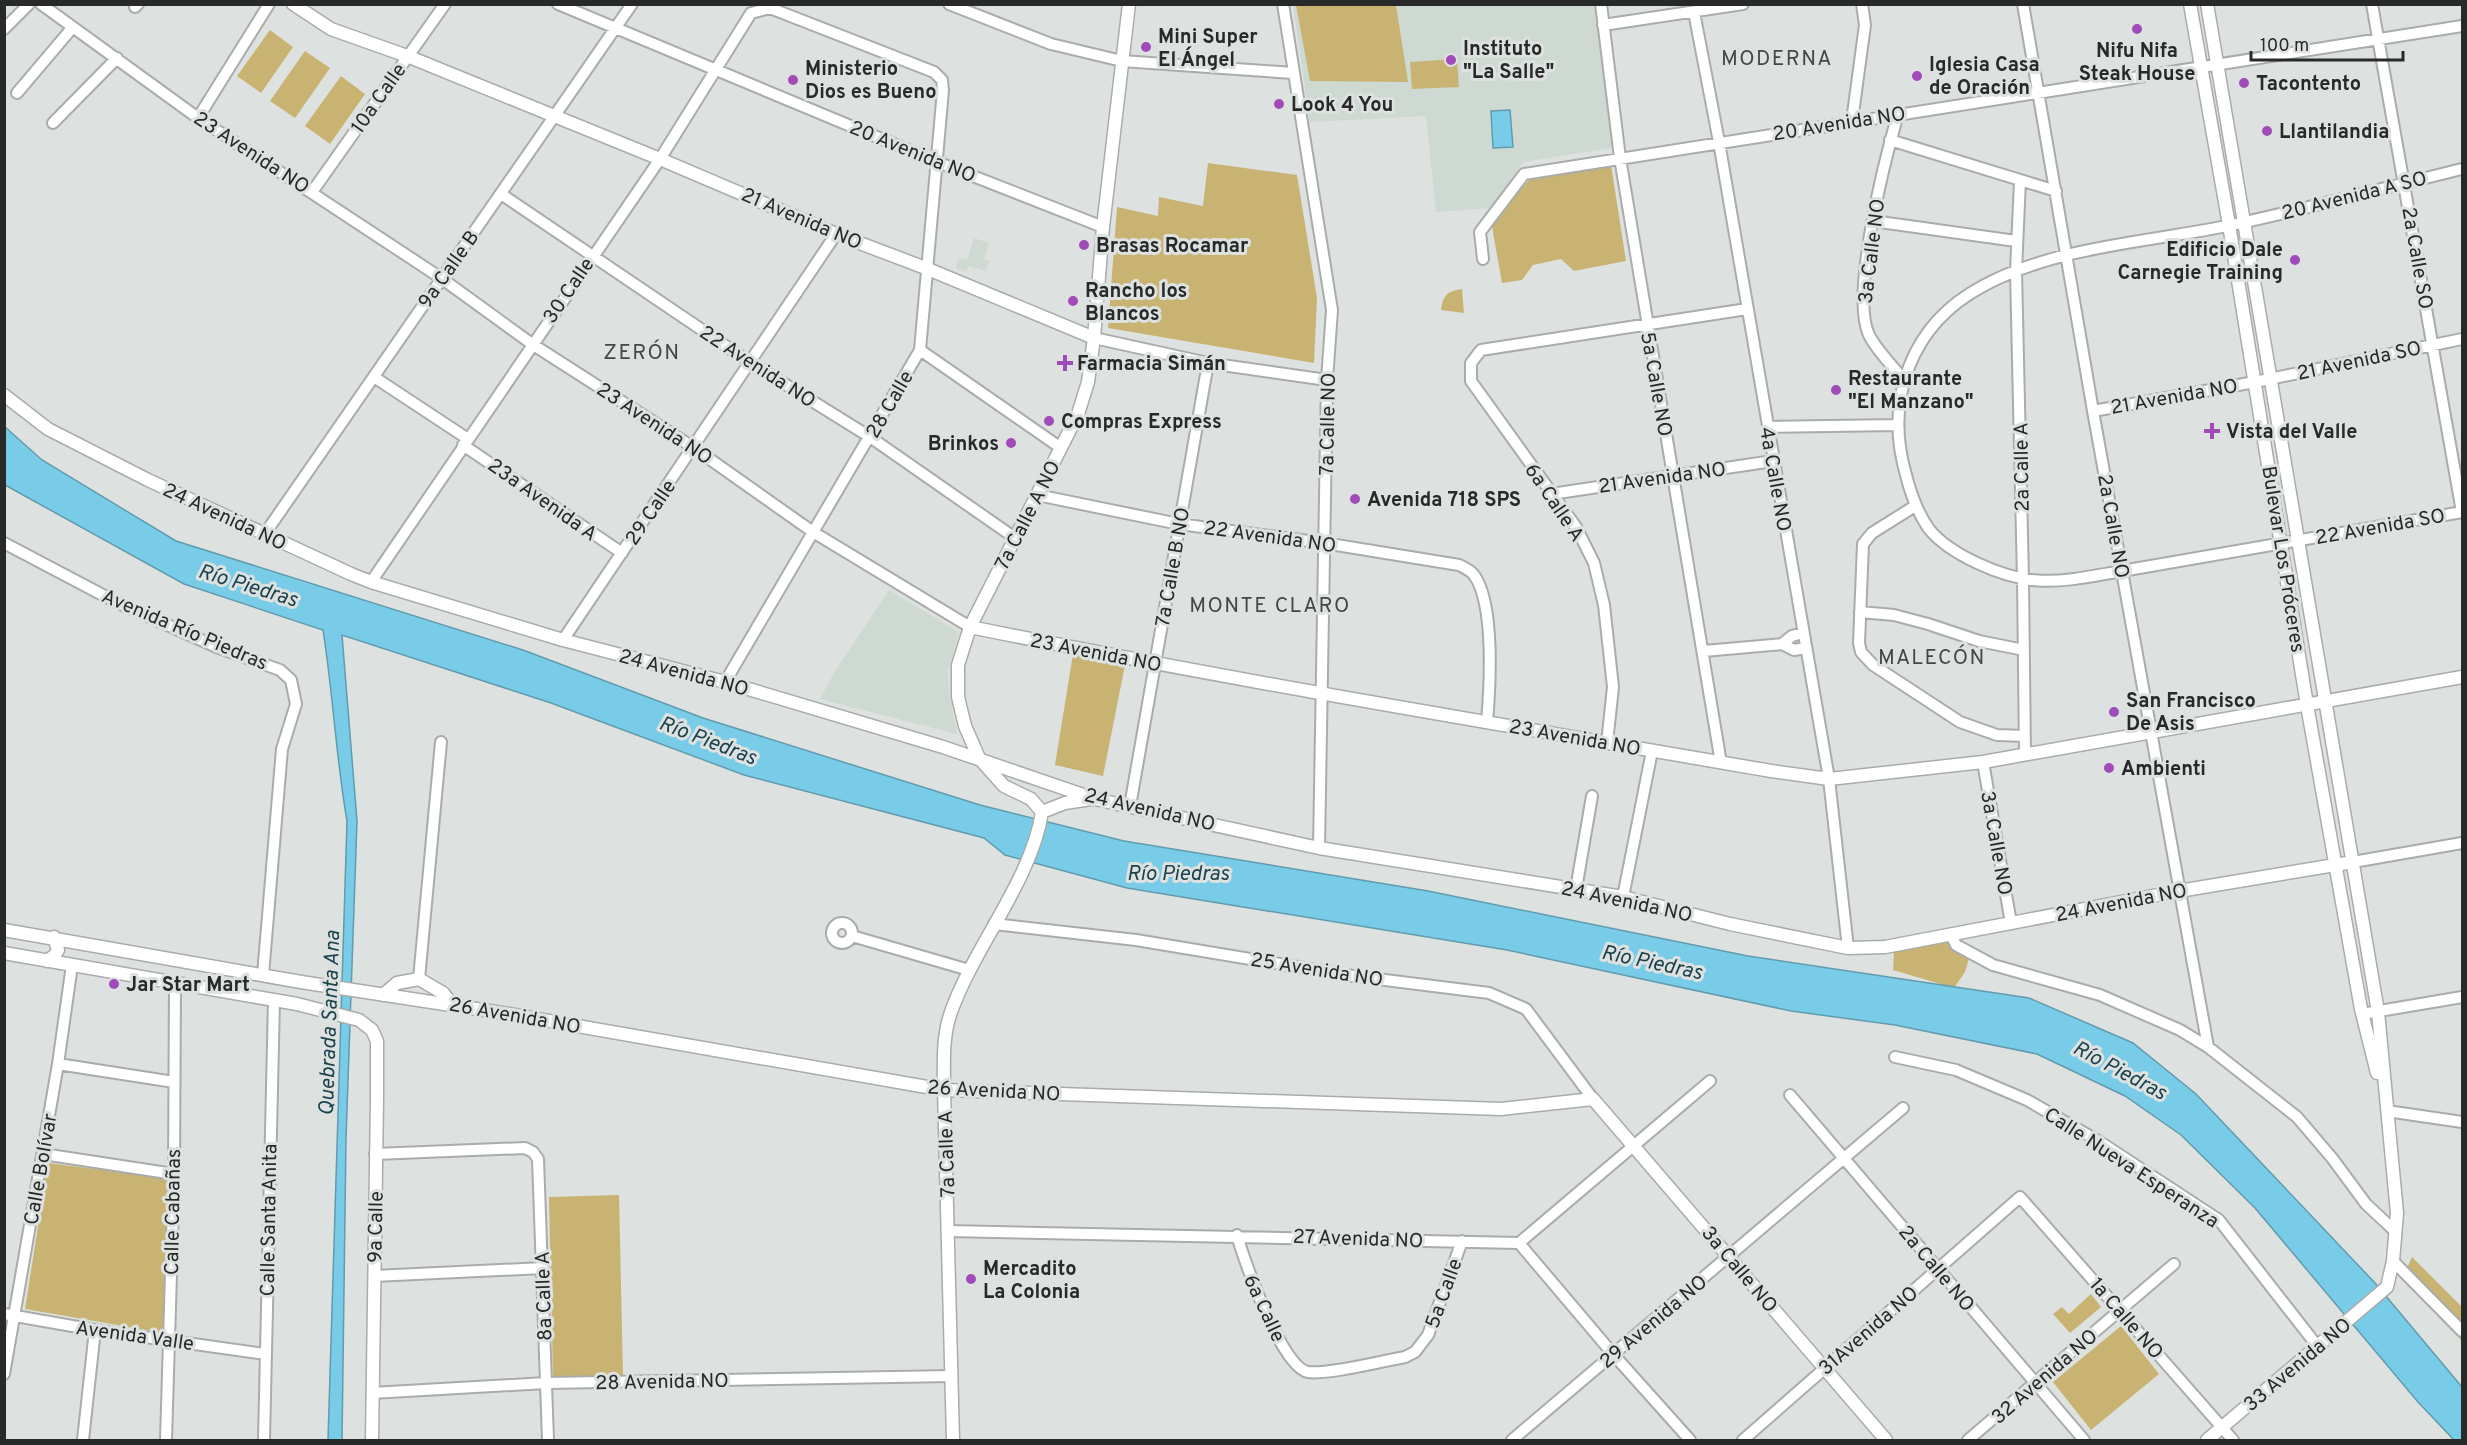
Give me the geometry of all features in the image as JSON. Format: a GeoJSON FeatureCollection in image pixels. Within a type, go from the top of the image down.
{"type":"FeatureCollection","features":[{"type":"Feature","properties":{"kind":"street"},"geometry":{"type":"LineString","coordinates":[[4,29],[29,4]]}},
{"type":"Feature","properties":{"kind":"street","name":"23 Avenida NO"},"geometry":{"type":"LineString","coordinates":[[41,4],[198,118],[441,278],[532,344],[694,448],[813,532],[970,627],[1321,694],[1721,763],[1829,779],[1983,762],[2463,676]]}},
{"type":"Feature","properties":{"kind":"street"},"geometry":{"type":"LineString","coordinates":[[198,118],[269,4]]}},
{"type":"Feature","properties":{"kind":"street","name":"21 Avenida NO"},"geometry":{"type":"LineString","coordinates":[[292,4],[331,29],[407,56],[1094,338],[1208,363],[1327,380]]}},
{"type":"Feature","properties":{"kind":"street","name":"10a Calle"},"geometry":{"type":"LineString","coordinates":[[312,192],[445,4]]}},
{"type":"Feature","properties":{"kind":"street","name":"20 Avenida NO"},"geometry":{"type":"LineString","coordinates":[[558,4],[937,162],[1103,227]]}},
{"type":"Feature","properties":{"kind":"street","name":"9a Calle B"},"geometry":{"type":"LineString","coordinates":[[264,535],[632,4]]}},
{"type":"Feature","properties":{"kind":"street"},"geometry":{"type":"LineString","coordinates":[[950,4],[1051,44],[1122,61],[1293,73]]}},
{"type":"Feature","properties":{"kind":"street","name":"7a Calle A NO"},"geometry":{"type":"LineString","coordinates":[[1042,815],[1031,799],[1004,786],[979,758],[965,726],[958,697],[958,665],[970,627],[1078,414],[1089,382],[1103,227],[1130,4]]}},
{"type":"Feature","properties":{"kind":"street","name":"7a Calle NO"},"geometry":{"type":"LineString","coordinates":[[1283,4],[1332,310],[1327,380],[1319,848]]}},
{"type":"Feature","properties":{"kind":"street","name":"5a Calle NO"},"geometry":{"type":"LineString","coordinates":[[1601,4],[1620,158],[1721,763]]}},
{"type":"Feature","properties":{"kind":"street"},"geometry":{"type":"LineString","coordinates":[[1603,25],[1743,4]]}},
{"type":"Feature","properties":{"kind":"street"},"geometry":{"type":"LineString","coordinates":[[1852,121],[1865,25],[1862,4]]}},
{"type":"Feature","properties":{"kind":"street","name":"2a Calle NO"},"geometry":{"type":"LineString","coordinates":[[2023,4],[2093,411],[2208,1047]]}},
{"type":"Feature","properties":{"kind":"street","name":"Bulevar Los Próceres"},"geometry":{"type":"LineString","coordinates":[[2190,4],[2229,225],[2307,705],[2362,1014],[2387,1111]]}},
{"type":"Feature","properties":{"kind":"street","name":"Bulevar Los Próceres"},"geometry":{"type":"LineString","coordinates":[[2207,4],[2378,1012],[2397,1213],[2393,1261],[2387,1287]]}},
{"type":"Feature","properties":{"kind":"street","name":"2a Calle SO"},"geometry":{"type":"LineString","coordinates":[[2372,4],[2462,512]]}},
{"type":"Feature","properties":{"kind":"street","name":"30 Calle"},"geometry":{"type":"LineString","coordinates":[[371,582],[660,159],[751,13],[770,8],[934,72],[942,80],[943,90]]}},
{"type":"Feature","properties":{"kind":"street","name":"4a Calle NO"},"geometry":{"type":"LineString","coordinates":[[1694,12],[1719,142],[1829,779],[1848,948]]}},
{"type":"Feature","properties":{"kind":"street","name":"20 Avenida NO"},"geometry":{"type":"LineString","coordinates":[[1483,259],[1480,232],[1524,174],[2039,91],[2463,26]]}},
{"type":"Feature","properties":{"kind":"street"},"geometry":{"type":"LineString","coordinates":[[17,93],[73,27]]}},
{"type":"Feature","properties":{"kind":"street"},"geometry":{"type":"LineString","coordinates":[[52,123],[117,58]]}},
{"type":"Feature","properties":{"kind":"street","name":"28 Calle"},"geometry":{"type":"LineString","coordinates":[[724,682],[920,350],[943,90]]}},
{"type":"Feature","properties":{"kind":"street","name":"3a Calle NO"},"geometry":{"type":"LineString","coordinates":[[1898,114],[1890,140],[1873,221],[1863,300],[1864,318],[1869,335],[1904,379]]}},
{"type":"Feature","properties":{"kind":"street"},"geometry":{"type":"LineString","coordinates":[[1890,140],[2056,191]]}},
{"type":"Feature","properties":{"kind":"street","name":"20 Avenida A SO"},"geometry":{"type":"LineString","coordinates":[[2024,580],[1992,570],[1959,555],[1931,531],[1915,506],[1902,462],[1898,425],[1904,379],[1914,356],[1932,328],[1955,304],[1983,286],[2016,271],[2067,256],[2229,225],[2463,169]]}},
{"type":"Feature","properties":{"kind":"street","name":"2a Calle A"},"geometry":{"type":"LineString","coordinates":[[2020,180],[2016,271],[2024,580],[2025,755]]}},
{"type":"Feature","properties":{"kind":"street","name":"22 Avenida NO"},"geometry":{"type":"LineString","coordinates":[[501,194],[751,363],[870,437],[1015,538]]}},
{"type":"Feature","properties":{"kind":"street"},"geometry":{"type":"LineString","coordinates":[[1873,221],[2016,241]]}},
{"type":"Feature","properties":{"kind":"street","name":"29 Calle"},"geometry":{"type":"LineString","coordinates":[[563,640],[836,234]]}},
{"type":"Feature","properties":{"kind":"street"},"geometry":{"type":"LineString","coordinates":[[1647,324],[1747,309]]}},
{"type":"Feature","properties":{"kind":"street","name":"6a Calle A"},"geometry":{"type":"LineString","coordinates":[[1607,743],[1613,687],[1604,605],[1594,563],[1576,527],[1471,381],[1471,363],[1481,350],[1647,324]]}},
{"type":"Feature","properties":{"kind":"street","name":"21 Avenida SO"},"geometry":{"type":"LineString","coordinates":[[2254,382],[2463,339]]}},
{"type":"Feature","properties":{"kind":"street"},"geometry":{"type":"LineString","coordinates":[[920,350],[1061,448]]}},
{"type":"Feature","properties":{"kind":"street","name":"7a Calle B NO"},"geometry":{"type":"LineString","coordinates":[[1130,806],[1208,363]]}},
{"type":"Feature","properties":{"kind":"street","name":"23a Avenida A"},"geometry":{"type":"LineString","coordinates":[[374,377],[622,553]]}},
{"type":"Feature","properties":{"kind":"street","name":"21 Avenida NO"},"geometry":{"type":"LineString","coordinates":[[2093,411],[2254,382]]}},
{"type":"Feature","properties":{"kind":"street","name":"24 Avenida NO"},"geometry":{"type":"LineString","coordinates":[[4,395],[48,429],[264,535],[371,582],[563,640],[724,682],[979,758],[1095,799],[1319,848],[1623,897],[1730,924],[1848,948],[1885,947],[2179,891],[2353,862]]}},
{"type":"Feature","properties":{"kind":"street"},"geometry":{"type":"LineString","coordinates":[[1768,427],[1898,425]]}},
{"type":"Feature","properties":{"kind":"street","name":"21 Avenida NO"},"geometry":{"type":"LineString","coordinates":[[1551,494],[1773,461]]}},
{"type":"Feature","properties":{"kind":"street","name":"22 Avenida NO"},"geometry":{"type":"LineString","coordinates":[[1037,495],[1179,524],[1324,543],[1459,565],[1468,569],[1480,587],[1486,619],[1490,687],[1486,722]]}},
{"type":"Feature","properties":{"kind":"street"},"geometry":{"type":"LineString","coordinates":[[1915,506],[1865,538],[1861,550],[1859,634],[1861,652],[1873,665],[1960,722],[1997,735],[2025,736]]}},
{"type":"Feature","properties":{"kind":"street","name":"22 Avenida SO"},"geometry":{"type":"LineString","coordinates":[[2298,540],[2462,512]]}},
{"type":"Feature","properties":{"kind":"street"},"geometry":{"type":"LineString","coordinates":[[2024,580],[2066,580],[2298,540]]}},
{"type":"Feature","properties":{"kind":"street","name":"Avenida Río Piedras"},"geometry":{"type":"LineString","coordinates":[[4,543],[116,602],[219,648],[280,670],[291,680],[296,704],[282,749],[263,975]]}},
{"type":"Feature","properties":{"kind":"street"},"geometry":{"type":"LineString","coordinates":[[1860,612],[1894,615],[1978,641],[2024,650]]}},
{"type":"Feature","properties":{"kind":"street"},"geometry":{"type":"LineString","coordinates":[[1782,644],[1792,636],[1803,633]]}},
{"type":"Feature","properties":{"kind":"street"},"geometry":{"type":"LineString","coordinates":[[1704,651],[1782,644],[1794,650],[1806,648]]}},
{"type":"Feature","properties":{"kind":"street"},"geometry":{"type":"LineString","coordinates":[[419,979],[441,742]]}},
{"type":"Feature","properties":{"kind":"street"},"geometry":{"type":"LineString","coordinates":[[1623,897],[1652,751]]}},
{"type":"Feature","properties":{"kind":"street","name":"3a Calle NO"},"geometry":{"type":"LineString","coordinates":[[1983,762],[2011,923]]}},
{"type":"Feature","properties":{"kind":"street"},"geometry":{"type":"LineString","coordinates":[[1576,890],[1592,796]]}},
{"type":"Feature","properties":{"kind":"street"},"geometry":{"type":"LineString","coordinates":[[1042,815],[1065,803],[1095,799]]}},
{"type":"Feature","properties":{"kind":"street","name":"7a Calle A"},"geometry":{"type":"LineString","coordinates":[[954,1440],[944,1090],[945,1036],[950,1014],[969,970],[1026,865],[1042,815]]}},
{"type":"Feature","properties":{"kind":"street"},"geometry":{"type":"LineString","coordinates":[[2353,862],[2463,843]]}},
{"type":"Feature","properties":{"kind":"street","name":"25 Avenida NO"},"geometry":{"type":"LineString","coordinates":[[994,924],[1136,940],[1353,976],[1489,993],[1526,1009],[1593,1099]]}},
{"type":"Feature","properties":{"kind":"street","name":"26 Avenida NO"},"geometry":{"type":"LineString","coordinates":[[4,930],[301,982],[452,1004],[944,1090],[1501,1109],[1593,1099]]}},
{"type":"Feature","properties":{"kind":"street"},"geometry":{"type":"LineString","coordinates":[[1951,935],[1956,945],[1993,965],[2100,995],[2180,1029],[2208,1047],[2297,1117],[2332,1158],[2366,1204],[2396,1232]]}},
{"type":"Feature","properties":{"kind":"street"},"geometry":{"type":"LineString","coordinates":[[852,936],[969,970]]}},
{"type":"Feature","properties":{"kind":"street"},"geometry":{"type":"LineString","coordinates":[[47,961],[58,950],[54,937]]}},
{"type":"Feature","properties":{"kind":"street"},"geometry":{"type":"LineString","coordinates":[[4,953],[274,1000]]}},
{"type":"Feature","properties":{"kind":"street","name":"Calle Bolívar"},"geometry":{"type":"LineString","coordinates":[[4,1374],[9,1315],[43,1154],[72,965]]}},
{"type":"Feature","properties":{"kind":"street"},"geometry":{"type":"LineString","coordinates":[[383,995],[397,983],[419,979],[442,993],[452,1004]]}},
{"type":"Feature","properties":{"kind":"street","name":"Calle Cabañas"},"geometry":{"type":"LineString","coordinates":[[166,1440],[174,1174],[175,983]]}},
{"type":"Feature","properties":{"kind":"street"},"geometry":{"type":"LineString","coordinates":[[2362,1014],[2463,997]]}},
{"type":"Feature","properties":{"kind":"street","name":"9a Calle"},"geometry":{"type":"LineString","coordinates":[[274,1000],[359,1020],[372,1030],[377,1041],[372,1440]]}},
{"type":"Feature","properties":{"kind":"street","name":"Calle Santa Anita"},"geometry":{"type":"LineString","coordinates":[[264,1440],[274,1000]]}},
{"type":"Feature","properties":{"kind":"street","name":"Calle Nueva Esperanza"},"geometry":{"type":"LineString","coordinates":[[1895,1057],[1956,1070],[2027,1100],[2100,1142],[2219,1220],[2318,1347]]}},
{"type":"Feature","properties":{"kind":"street"},"geometry":{"type":"LineString","coordinates":[[58,1064],[174,1082]]}},
{"type":"Feature","properties":{"kind":"street"},"geometry":{"type":"LineString","coordinates":[[1690,1440],[1519,1243],[1710,1081]]}},
{"type":"Feature","properties":{"kind":"street","name":"2a Calle NO"},"geometry":{"type":"LineString","coordinates":[[1790,1095],[2084,1440]]}},
{"type":"Feature","properties":{"kind":"street","name":"3a Calle NO"},"geometry":{"type":"LineString","coordinates":[[1593,1099],[1886,1440]]}},
{"type":"Feature","properties":{"kind":"street","name":"29 Avenida NO"},"geometry":{"type":"LineString","coordinates":[[1512,1440],[1903,1108]]}},
{"type":"Feature","properties":{"kind":"street"},"geometry":{"type":"LineString","coordinates":[[2387,1111],[2463,1122]]}},
{"type":"Feature","properties":{"kind":"street","name":"8a Calle A"},"geometry":{"type":"LineString","coordinates":[[375,1154],[525,1148],[533,1152],[538,1159],[548,1440]]}},
{"type":"Feature","properties":{"kind":"street"},"geometry":{"type":"LineString","coordinates":[[43,1154],[174,1174]]}},
{"type":"Feature","properties":{"kind":"street","name":"31Avenida NO"},"geometry":{"type":"LineString","coordinates":[[1743,1440],[2020,1197]]}},
{"type":"Feature","properties":{"kind":"street","name":"1a Calle NO"},"geometry":{"type":"LineString","coordinates":[[2020,1197],[2232,1440]]}},
{"type":"Feature","properties":{"kind":"street","name":"27 Avenida NO"},"geometry":{"type":"LineString","coordinates":[[948,1231],[1237,1235],[1519,1243]]}},
{"type":"Feature","properties":{"kind":"street","name":"6a Calle"},"geometry":{"type":"LineString","coordinates":[[1237,1235],[1253,1287],[1286,1352],[1296,1366],[1306,1372],[1322,1372],[1405,1357],[1422,1344]]}},
{"type":"Feature","properties":{"kind":"street","name":"5a Calle"},"geometry":{"type":"LineString","coordinates":[[1422,1344],[1428,1335],[1462,1241]]}},
{"type":"Feature","properties":{"kind":"street"},"geometry":{"type":"LineString","coordinates":[[2393,1261],[2463,1331]]}},
{"type":"Feature","properties":{"kind":"street","name":"32 Avenida NO"},"geometry":{"type":"LineString","coordinates":[[1968,1440],[2174,1264]]}},
{"type":"Feature","properties":{"kind":"street"},"geometry":{"type":"LineString","coordinates":[[374,1276],[543,1268]]}},
{"type":"Feature","properties":{"kind":"street","name":"33 Avenida NO"},"geometry":{"type":"LineString","coordinates":[[2207,1440],[2387,1287]]}},
{"type":"Feature","properties":{"kind":"street","name":"Avenida Valle"},"geometry":{"type":"LineString","coordinates":[[9,1315],[95,1330],[265,1353]]}},
{"type":"Feature","properties":{"kind":"street"},"geometry":{"type":"LineString","coordinates":[[83,1440],[95,1330]]}},
{"type":"Feature","properties":{"kind":"street","name":"28 Avenida NO"},"geometry":{"type":"LineString","coordinates":[[372,1393],[546,1383],[952,1376]]}},
{"type":"Feature","properties":{"kind":"shaded area","name":"Instituto \"La Salle\""},"geometry":{"type":"Polygon","coordinates":[[[1293,5],[1594,5],[1612,148],[1523,162],[1491,208],[1436,212],[1426,116],[1310,122],[1293,5]]]}},
{"type":"Feature","properties":{"kind":"shaded area"},"geometry":{"type":"Polygon","coordinates":[[[1296,5],[1396,5],[1408,82],[1310,81],[1296,5]]]}},
{"type":"Feature","properties":{"kind":"shaded area"},"geometry":{"type":"Polygon","coordinates":[[[270,30],[293,47],[261,93],[237,76],[270,30]]]}},
{"type":"Feature","properties":{"kind":"shaded area"},"geometry":{"type":"Polygon","coordinates":[[[305,51],[330,68],[295,118],[270,101],[305,51]]]}},
{"type":"Feature","properties":{"kind":"shaded area"},"geometry":{"type":"Polygon","coordinates":[[[1457,59],[1459,87],[1412,89],[1410,62],[1457,59]]]}},
{"type":"Feature","properties":{"kind":"shaded area"},"geometry":{"type":"Polygon","coordinates":[[[341,76],[365,94],[330,144],[305,126],[341,76]]]}},
{"type":"Feature","properties":{"kind":"shaded area"},"geometry":{"type":"Polygon","coordinates":[[[1208,163],[1297,175],[1317,298],[1314,363],[1108,328],[1117,207],[1158,216],[1159,197],[1203,206],[1208,163]]]}},
{"type":"Feature","properties":{"kind":"shaded area"},"geometry":{"type":"Polygon","coordinates":[[[1611,165],[1626,261],[1574,271],[1561,259],[1533,265],[1522,280],[1502,283],[1491,221],[1531,178],[1611,165]]]}},
{"type":"Feature","properties":{"kind":"shaded area"},"geometry":{"type":"Polygon","coordinates":[[[974,238],[989,243],[984,259],[989,261],[986,271],[968,266],[966,271],[956,268],[959,258],[967,260],[974,238]]]}},
{"type":"Feature","properties":{"kind":"shaded area"},"geometry":{"type":"Polygon","coordinates":[[[1462,289],[1464,313],[1441,310],[1447,295],[1462,289]]]}},
{"type":"Feature","properties":{"kind":"shaded area"},"geometry":{"type":"Polygon","coordinates":[[[889,590],[959,632],[948,670],[949,694],[957,734],[820,699],[835,671],[889,590]]]}},
{"type":"Feature","properties":{"kind":"shaded area"},"geometry":{"type":"Polygon","coordinates":[[[1073,654],[1125,665],[1103,776],[1055,765],[1073,654]]]}},
{"type":"Feature","properties":{"kind":"shaded area"},"geometry":{"type":"Polygon","coordinates":[[[1950,941],[1970,955],[1965,972],[1954,988],[1893,970],[1894,951],[1950,941]]]}},
{"type":"Feature","properties":{"kind":"shaded area"},"geometry":{"type":"Polygon","coordinates":[[[48,1163],[167,1178],[164,1333],[25,1309],[48,1163]]]}},
{"type":"Feature","properties":{"kind":"shaded area"},"geometry":{"type":"Polygon","coordinates":[[[619,1195],[623,1375],[553,1379],[549,1197],[619,1195]]]}},
{"type":"Feature","properties":{"kind":"shaded area"},"geometry":{"type":"Polygon","coordinates":[[[2412,1257],[2462,1307],[2462,1341],[2402,1279],[2412,1257]]]}},
{"type":"Feature","properties":{"kind":"shaded area"},"geometry":{"type":"Polygon","coordinates":[[[2091,1294],[2101,1307],[2070,1333],[2053,1314],[2062,1307],[2069,1314],[2091,1294]]]}},
{"type":"Feature","properties":{"kind":"shaded area"},"geometry":{"type":"Polygon","coordinates":[[[2121,1326],[2159,1374],[2091,1430],[2053,1382],[2121,1326]]]}},
{"type":"Feature","properties":{"kind":"water"},"geometry":{"type":"Polygon","coordinates":[[[1510,110],[1513,147],[1493,148],[1491,111],[1510,110]]]}},
{"type":"Feature","properties":{"kind":"water","name":"Río Piedras"},"geometry":{"type":"Polygon","coordinates":[[[4,426],[42,460],[176,541],[523,650],[703,718],[980,805],[1124,841],[1428,891],[1748,956],[2029,998],[2133,1043],[2196,1094],[2375,1283],[2462,1387],[2462,1440],[2454,1440],[2418,1402],[2255,1208],[2181,1135],[2125,1096],[2037,1054],[1895,1025],[1791,1011],[1507,950],[1127,888],[1005,855],[984,838],[744,775],[551,703],[342,635],[357,821],[346,1138],[342,1440],[328,1440],[347,821],[323,630],[184,584],[5,485],[4,426]]]}},
{"type":"Feature","properties":{"kind":"place","name":"Nifu Nifa Steak House"},"geometry":{"type":"Point","coordinates":[2137,29]}},
{"type":"Feature","properties":{"kind":"place","name":"Mini Super El Ángel"},"geometry":{"type":"Point","coordinates":[1146,47]}},
{"type":"Feature","properties":{"kind":"place","name":"Instituto \"La Salle\""},"geometry":{"type":"Point","coordinates":[1451,60]}},
{"type":"Feature","properties":{"kind":"place","name":"Iglesia Casa de Oración"},"geometry":{"type":"Point","coordinates":[1917,76]}},
{"type":"Feature","properties":{"kind":"place","name":"Ministerio Dios es Bueno"},"geometry":{"type":"Point","coordinates":[793,80]}},
{"type":"Feature","properties":{"kind":"place","name":"Tacontento"},"geometry":{"type":"Point","coordinates":[2244,83]}},
{"type":"Feature","properties":{"kind":"place","name":"Look 4 You"},"geometry":{"type":"Point","coordinates":[1279,104]}},
{"type":"Feature","properties":{"kind":"place","name":"Llantilandia"},"geometry":{"type":"Point","coordinates":[2267,131]}},
{"type":"Feature","properties":{"kind":"place","name":"Brasas Rocamar"},"geometry":{"type":"Point","coordinates":[1084,245]}},
{"type":"Feature","properties":{"kind":"place","name":"Edificio Dale Carnegie Training"},"geometry":{"type":"Point","coordinates":[2295,260]}},
{"type":"Feature","properties":{"kind":"place","name":"Rancho los Blancos"},"geometry":{"type":"Point","coordinates":[1073,301]}},
{"type":"Feature","properties":{"kind":"place","name":"Farmacia Simán"},"geometry":{"type":"Point","coordinates":[1065,363]}},
{"type":"Feature","properties":{"kind":"place","name":"Restaurante \"El Manzano\""},"geometry":{"type":"Point","coordinates":[1836,390]}},
{"type":"Feature","properties":{"kind":"place","name":"Compras Express"},"geometry":{"type":"Point","coordinates":[1049,421]}},
{"type":"Feature","properties":{"kind":"place","name":"Vista del Valle"},"geometry":{"type":"Point","coordinates":[2212,431]}},
{"type":"Feature","properties":{"kind":"place","name":"Brinkos"},"geometry":{"type":"Point","coordinates":[1011,443]}},
{"type":"Feature","properties":{"kind":"place","name":"Avenida 718 SPS"},"geometry":{"type":"Point","coordinates":[1355,499]}},
{"type":"Feature","properties":{"kind":"place","name":"San Francisco De Asis"},"geometry":{"type":"Point","coordinates":[2114,712]}},
{"type":"Feature","properties":{"kind":"place","name":"Ambienti"},"geometry":{"type":"Point","coordinates":[2109,768]}},
{"type":"Feature","properties":{"kind":"place","name":"Jar Star Mart"},"geometry":{"type":"Point","coordinates":[114,984]}},
{"type":"Feature","properties":{"kind":"place","name":"Mercadito La Colonia"},"geometry":{"type":"Point","coordinates":[971,1279]}},
{"type":"Feature","properties":{"kind":"district","name":"MODERNA"},"geometry":{"type":"Point","coordinates":[1777,58]}},
{"type":"Feature","properties":{"kind":"district","name":"ZERÓN"},"geometry":{"type":"Point","coordinates":[642,352]}},
{"type":"Feature","properties":{"kind":"district","name":"MONTE CLARO"},"geometry":{"type":"Point","coordinates":[1270,605]}},
{"type":"Feature","properties":{"kind":"district","name":"MALECÓN"},"geometry":{"type":"Point","coordinates":[1932,657]}},
{"type":"Feature","properties":{"kind":"water label","name":"Quebrada Santa Ana"},"geometry":{"type":"Point","coordinates":[329,1023]}}]}
